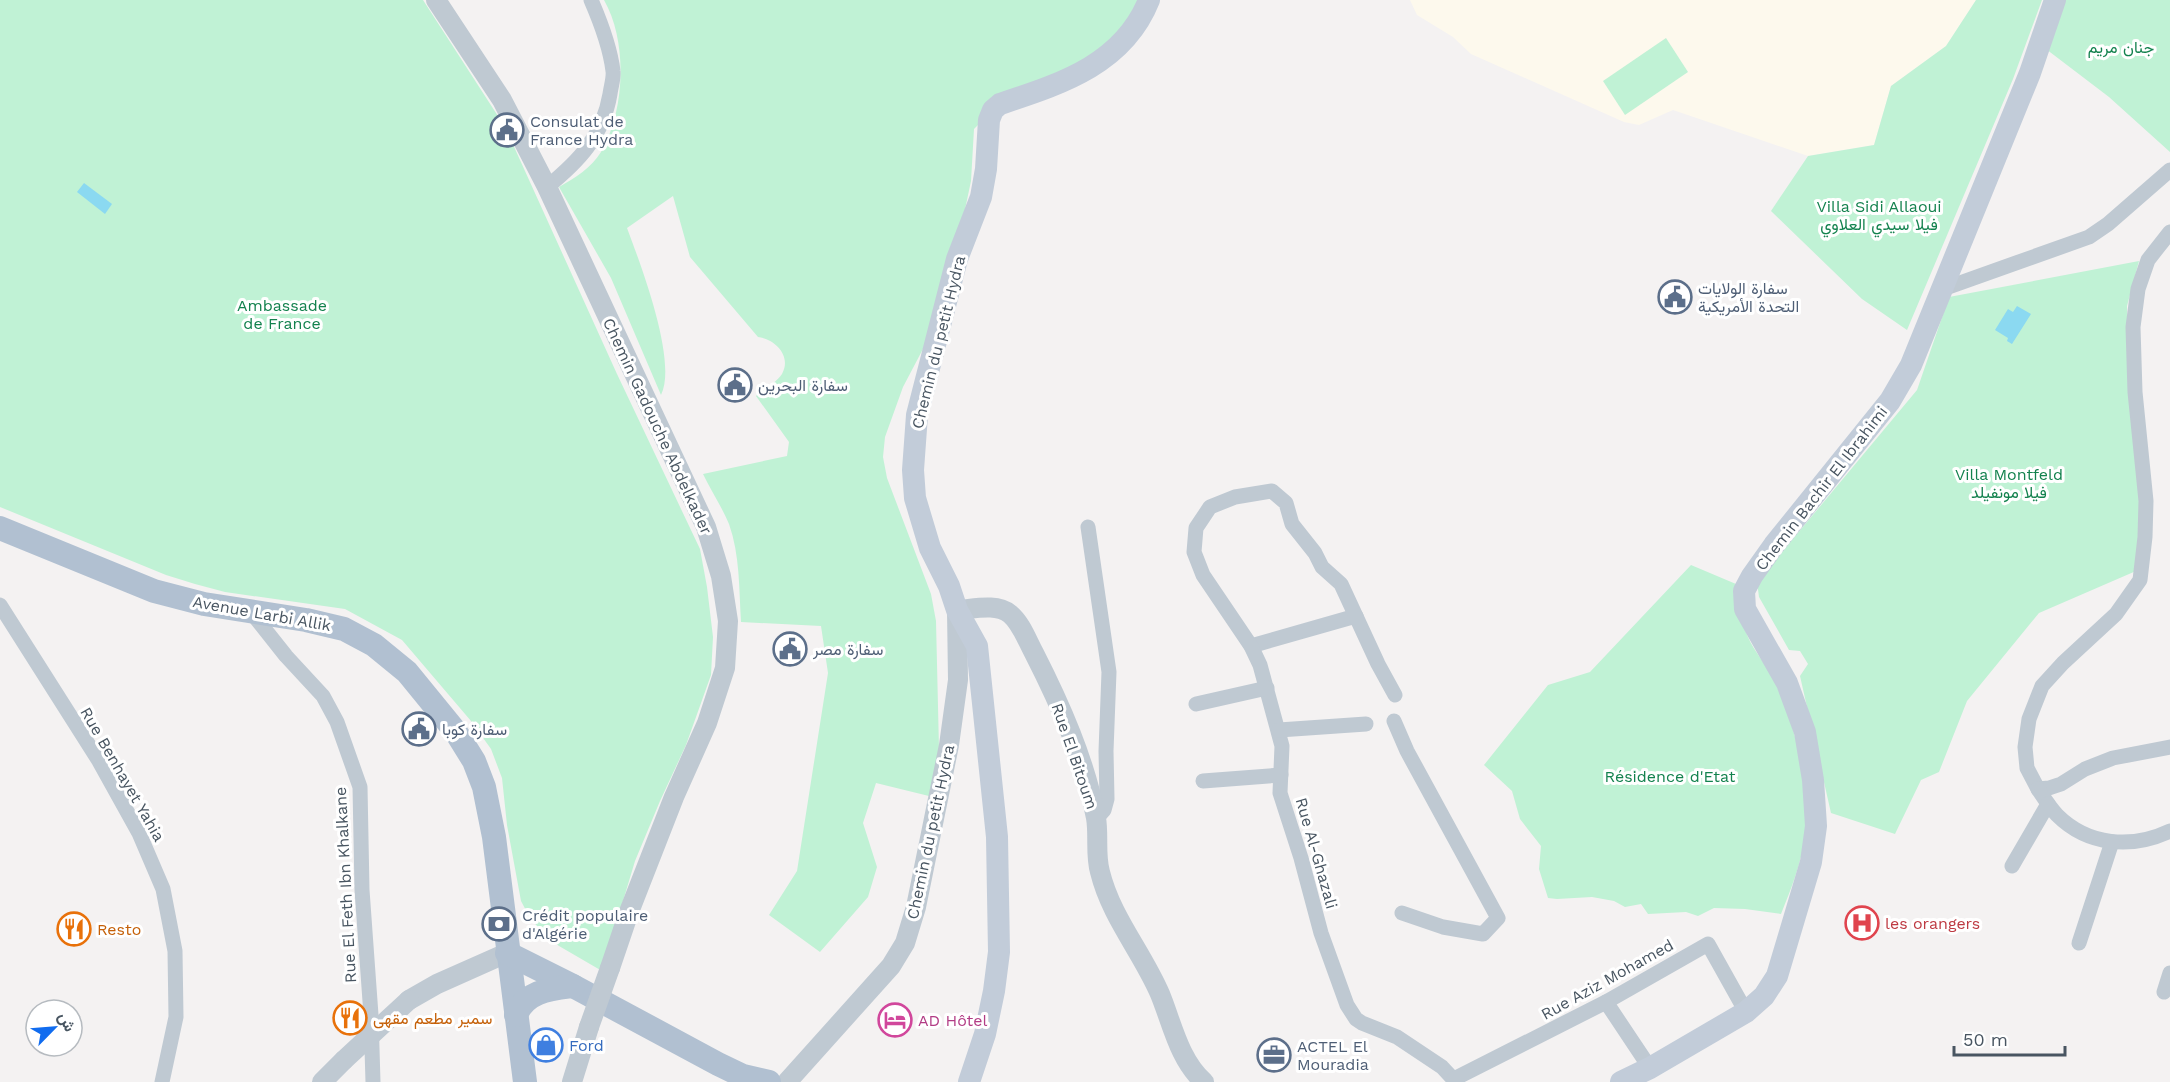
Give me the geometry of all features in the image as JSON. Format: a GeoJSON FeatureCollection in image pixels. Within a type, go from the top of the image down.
{"type":"FeatureCollection","features":[{"type":"Feature","properties":{"kind":"main road","name":"Chemin du petit Hydra"},"geometry":{"type":"LineString","coordinates":[[957,610],[949,586],[930,548],[915,498],[913,470],[917,415],[957,259],[981,197],[986,169],[989,120],[993,110],[1000,104],[1070,78],[1100,62],[1120,46],[1149,0]]}},
{"type":"Feature","properties":{"kind":"main road","name":"Chemin Bachir El Ibrahimi"},"geometry":{"type":"LineString","coordinates":[[1621,1082],[1650,1068],[1746,1012],[1764,996],[1777,976],[1811,862],[1816,826],[1813,780],[1805,732],[1786,683],[1745,609],[1744,591],[1774,545],[1890,400],[1911,365],[2030,73],[2055,0]]}},
{"type":"Feature","properties":{"kind":"main road","name":"Avenue Larbi Allik"},"geometry":{"type":"LineString","coordinates":[[0,528],[154,591],[204,604],[344,629],[374,645],[407,672],[456,732],[474,761],[484,787],[494,837],[509,963]]}},
{"type":"Feature","properties":{"kind":"main road"},"geometry":{"type":"LineString","coordinates":[[957,610],[977,646],[997,837],[999,952],[985,1034],[969,1082]]}},
{"type":"Feature","properties":{"kind":"main road"},"geometry":{"type":"LineString","coordinates":[[503,906],[522,941],[573,986]]}},
{"type":"Feature","properties":{"kind":"main road"},"geometry":{"type":"LineString","coordinates":[[525,1082],[509,963],[573,986],[744,1079],[769,1082]]}},
{"type":"Feature","properties":{"kind":"main road"},"geometry":{"type":"LineString","coordinates":[[516,1015],[520,1005],[544,990],[573,986]]}},
{"type":"Feature","properties":{"kind":"street","name":"Chemin Gadouche Abdelkader"},"geometry":{"type":"LineString","coordinates":[[436,0],[502,100],[547,187],[706,527],[721,576],[728,621],[724,668],[707,723],[674,797],[628,912],[572,1082]]}},
{"type":"Feature","properties":{"kind":"street"},"geometry":{"type":"LineString","coordinates":[[547,187],[570,169],[586,152],[607,113],[614,73],[604,30],[591,0]]}},
{"type":"Feature","properties":{"kind":"street"},"geometry":{"type":"LineString","coordinates":[[1943,289],[2089,237],[2108,224],[2170,170]]}},
{"type":"Feature","properties":{"kind":"street"},"geometry":{"type":"LineString","coordinates":[[2170,232],[2148,260],[2138,289],[2133,327],[2135,392],[2146,501],[2140,580],[2116,614],[2063,663],[2042,686],[2029,719],[2025,747],[2026,768],[2038,789],[2058,816],[2080,831],[2094,838],[2112,842],[2135,843],[2170,831]]}},
{"type":"Feature","properties":{"kind":"street","name":"Rue Al-Ghazali"},"geometry":{"type":"LineString","coordinates":[[1395,695],[1341,584],[1322,567],[1315,553],[1292,524],[1286,503],[1272,491],[1235,497],[1210,507],[1196,528],[1194,552],[1203,575],[1251,646],[1267,688],[1282,746],[1280,793],[1301,858],[1321,933],[1347,1005],[1356,1019],[1397,1037],[1442,1067],[1455,1081]]}},
{"type":"Feature","properties":{"kind":"street"},"geometry":{"type":"LineString","coordinates":[[1088,527],[1109,672],[1107,799],[1104,810],[1096,819]]}},
{"type":"Feature","properties":{"kind":"street","name":"Rue Benhayet Yahia"},"geometry":{"type":"LineString","coordinates":[[0,605],[99,761],[139,833],[163,889],[175,951],[176,1017],[162,1082]]}},
{"type":"Feature","properties":{"kind":"street","name":"Rue El Bitoum"},"geometry":{"type":"LineString","coordinates":[[957,610],[996,608],[1003,610],[1016,620],[1052,689],[1084,772],[1096,819],[1099,871],[1116,915],[1152,976],[1182,1052],[1190,1066],[1204,1082]]}},
{"type":"Feature","properties":{"kind":"street","name":"Chemin du petit Hydra"},"geometry":{"type":"LineString","coordinates":[[787,1082],[891,966],[905,943],[916,907],[949,746],[958,680],[957,610]]}},
{"type":"Feature","properties":{"kind":"street","name":"Rue El Feth Ibn Khalkane"},"geometry":{"type":"LineString","coordinates":[[251,612],[286,656],[323,696],[337,722],[360,787],[362,890],[371,1015],[373,1082]]}},
{"type":"Feature","properties":{"kind":"street"},"geometry":{"type":"LineString","coordinates":[[1251,646],[1356,616]]}},
{"type":"Feature","properties":{"kind":"street"},"geometry":{"type":"LineString","coordinates":[[1196,704],[1267,688]]}},
{"type":"Feature","properties":{"kind":"street"},"geometry":{"type":"LineString","coordinates":[[1394,720],[1407,751],[1498,918],[1483,934],[1443,927],[1402,913]]}},
{"type":"Feature","properties":{"kind":"street"},"geometry":{"type":"LineString","coordinates":[[1279,730],[1366,723]]}},
{"type":"Feature","properties":{"kind":"street"},"geometry":{"type":"LineString","coordinates":[[2038,789],[2061,784],[2085,769],[2113,758],[2170,747]]}},
{"type":"Feature","properties":{"kind":"street"},"geometry":{"type":"LineString","coordinates":[[1203,781],[1281,775]]}},
{"type":"Feature","properties":{"kind":"street"},"geometry":{"type":"LineString","coordinates":[[2012,867],[2048,804]]}},
{"type":"Feature","properties":{"kind":"street"},"geometry":{"type":"LineString","coordinates":[[2079,943],[2112,842]]}},
{"type":"Feature","properties":{"kind":"street","name":"Rue Aziz Mohamed"},"geometry":{"type":"LineString","coordinates":[[1455,1081],[1606,1002],[1708,944],[1746,1012]]}},
{"type":"Feature","properties":{"kind":"street"},"geometry":{"type":"LineString","coordinates":[[322,1082],[409,1000],[455,977],[509,963]]}},
{"type":"Feature","properties":{"kind":"street"},"geometry":{"type":"LineString","coordinates":[[2164,992],[2170,973]]}},
{"type":"Feature","properties":{"kind":"street"},"geometry":{"type":"LineString","coordinates":[[1606,1002],[1650,1068]]}},
{"type":"Feature","properties":{"kind":"street"},"geometry":{"type":"LineString","coordinates":[[806,1082],[813,1053]]}},
{"type":"Feature","properties":{"kind":"shaded area"},"geometry":{"type":"Polygon","coordinates":[[[1410,0],[1976,0],[1946,46],[1891,86],[1874,145],[1808,156],[1673,110],[1639,125],[1624,122],[1471,54],[1453,37],[1417,15],[1410,0]]]}},
{"type":"Feature","properties":{"kind":"green space","name":"Ambassade de France"},"geometry":{"type":"Polygon","coordinates":[[[0,0],[423,0],[505,127],[617,374],[700,549],[713,637],[711,675],[686,745],[635,861],[602,971],[559,946],[545,935],[530,918],[521,901],[507,825],[502,778],[491,749],[471,721],[402,640],[345,609],[225,592],[166,575],[0,507],[0,0]]]}},
{"type":"Feature","properties":{"kind":"green space"},"geometry":{"type":"Polygon","coordinates":[[[604,0],[1144,0],[1103,53],[993,110],[974,129],[971,181],[944,309],[903,387],[885,437],[883,457],[887,478],[931,594],[936,621],[939,749],[933,797],[876,783],[863,823],[877,867],[868,897],[820,952],[769,915],[797,871],[828,673],[821,626],[741,622],[733,536],[703,474],[787,456],[789,442],[756,396],[780,377],[785,361],[776,345],[758,337],[690,257],[673,196],[627,228],[648,287],[661,336],[665,359],[665,379],[661,395],[611,278],[559,187],[582,172],[597,158],[615,117],[619,97],[620,56],[612,17],[604,0]]]}},
{"type":"Feature","properties":{"kind":"green space","name":"Villa Sidi Allaoui فيلا سيدي العلاوي"},"geometry":{"type":"Polygon","coordinates":[[[1976,0],[2042,0],[2013,79],[1907,330],[1862,299],[1771,211],[1808,156],[1874,145],[1891,86],[1946,46],[1976,0]]]}},
{"type":"Feature","properties":{"kind":"green space","name":"جنان مريم"},"geometry":{"type":"Polygon","coordinates":[[[2058,0],[2170,0],[2170,152],[2109,97],[2042,46],[2058,0]]]}},
{"type":"Feature","properties":{"kind":"green space"},"geometry":{"type":"Polygon","coordinates":[[[1666,38],[1688,72],[1625,115],[1603,81],[1666,38]]]}},
{"type":"Feature","properties":{"kind":"green space","name":"Villa Montfeld فيلا مونفيلد"},"geometry":{"type":"Polygon","coordinates":[[[2139,261],[2127,306],[2129,383],[2143,495],[2136,571],[2039,613],[1967,701],[1939,772],[1921,780],[1895,834],[1831,813],[1800,676],[1808,664],[1800,651],[1789,650],[1759,597],[1757,582],[1917,390],[1949,297],[2139,261]]]}},
{"type":"Feature","properties":{"kind":"green space","name":"Résidence d'Etat"},"geometry":{"type":"Polygon","coordinates":[[[1691,565],[1736,584],[1739,611],[1745,631],[1772,676],[1794,733],[1803,774],[1805,835],[1799,865],[1781,914],[1714,908],[1698,916],[1686,912],[1648,914],[1641,904],[1625,907],[1614,901],[1592,897],[1548,898],[1539,869],[1541,846],[1520,819],[1512,791],[1484,765],[1548,685],[1590,672],[1691,565]]]}},
{"type":"Feature","properties":{"kind":"water"},"geometry":{"type":"Polygon","coordinates":[[[84,183],[112,204],[105,214],[77,192],[84,183]]]}},
{"type":"Feature","properties":{"kind":"water"},"geometry":{"type":"Polygon","coordinates":[[[2017,306],[2031,314],[2012,344],[2007,341],[2008,338],[1995,330],[2008,309],[2013,312],[2017,306]]]}},
{"type":"Feature","properties":{"kind":"place","name":"Consulat de France Hydra"},"geometry":{"type":"Point","coordinates":[507,130]}},
{"type":"Feature","properties":{"kind":"place","name":"سفارة الولايات التحدة الأمريكية"},"geometry":{"type":"Point","coordinates":[1675,297]}},
{"type":"Feature","properties":{"kind":"place","name":"سفارة البحرين"},"geometry":{"type":"Point","coordinates":[735,385]}},
{"type":"Feature","properties":{"kind":"place","name":"سفارة مصر"},"geometry":{"type":"Point","coordinates":[790,649]}},
{"type":"Feature","properties":{"kind":"place","name":"سفارة كوبا"},"geometry":{"type":"Point","coordinates":[419,729]}},
{"type":"Feature","properties":{"kind":"place","name":"les orangers"},"geometry":{"type":"Point","coordinates":[1862,923]}},
{"type":"Feature","properties":{"kind":"place","name":"Crédit populaire d'Algérie"},"geometry":{"type":"Point","coordinates":[499,924]}},
{"type":"Feature","properties":{"kind":"place","name":"Resto"},"geometry":{"type":"Point","coordinates":[74,929]}},
{"type":"Feature","properties":{"kind":"place","name":"سمير مطعم مقهى"},"geometry":{"type":"Point","coordinates":[350,1018]}},
{"type":"Feature","properties":{"kind":"place","name":"AD Hôtel"},"geometry":{"type":"Point","coordinates":[895,1020]}},
{"type":"Feature","properties":{"kind":"place","name":"Ford"},"geometry":{"type":"Point","coordinates":[546,1045]}},
{"type":"Feature","properties":{"kind":"place","name":"ACTEL El Mouradia"},"geometry":{"type":"Point","coordinates":[1274,1055]}}]}
